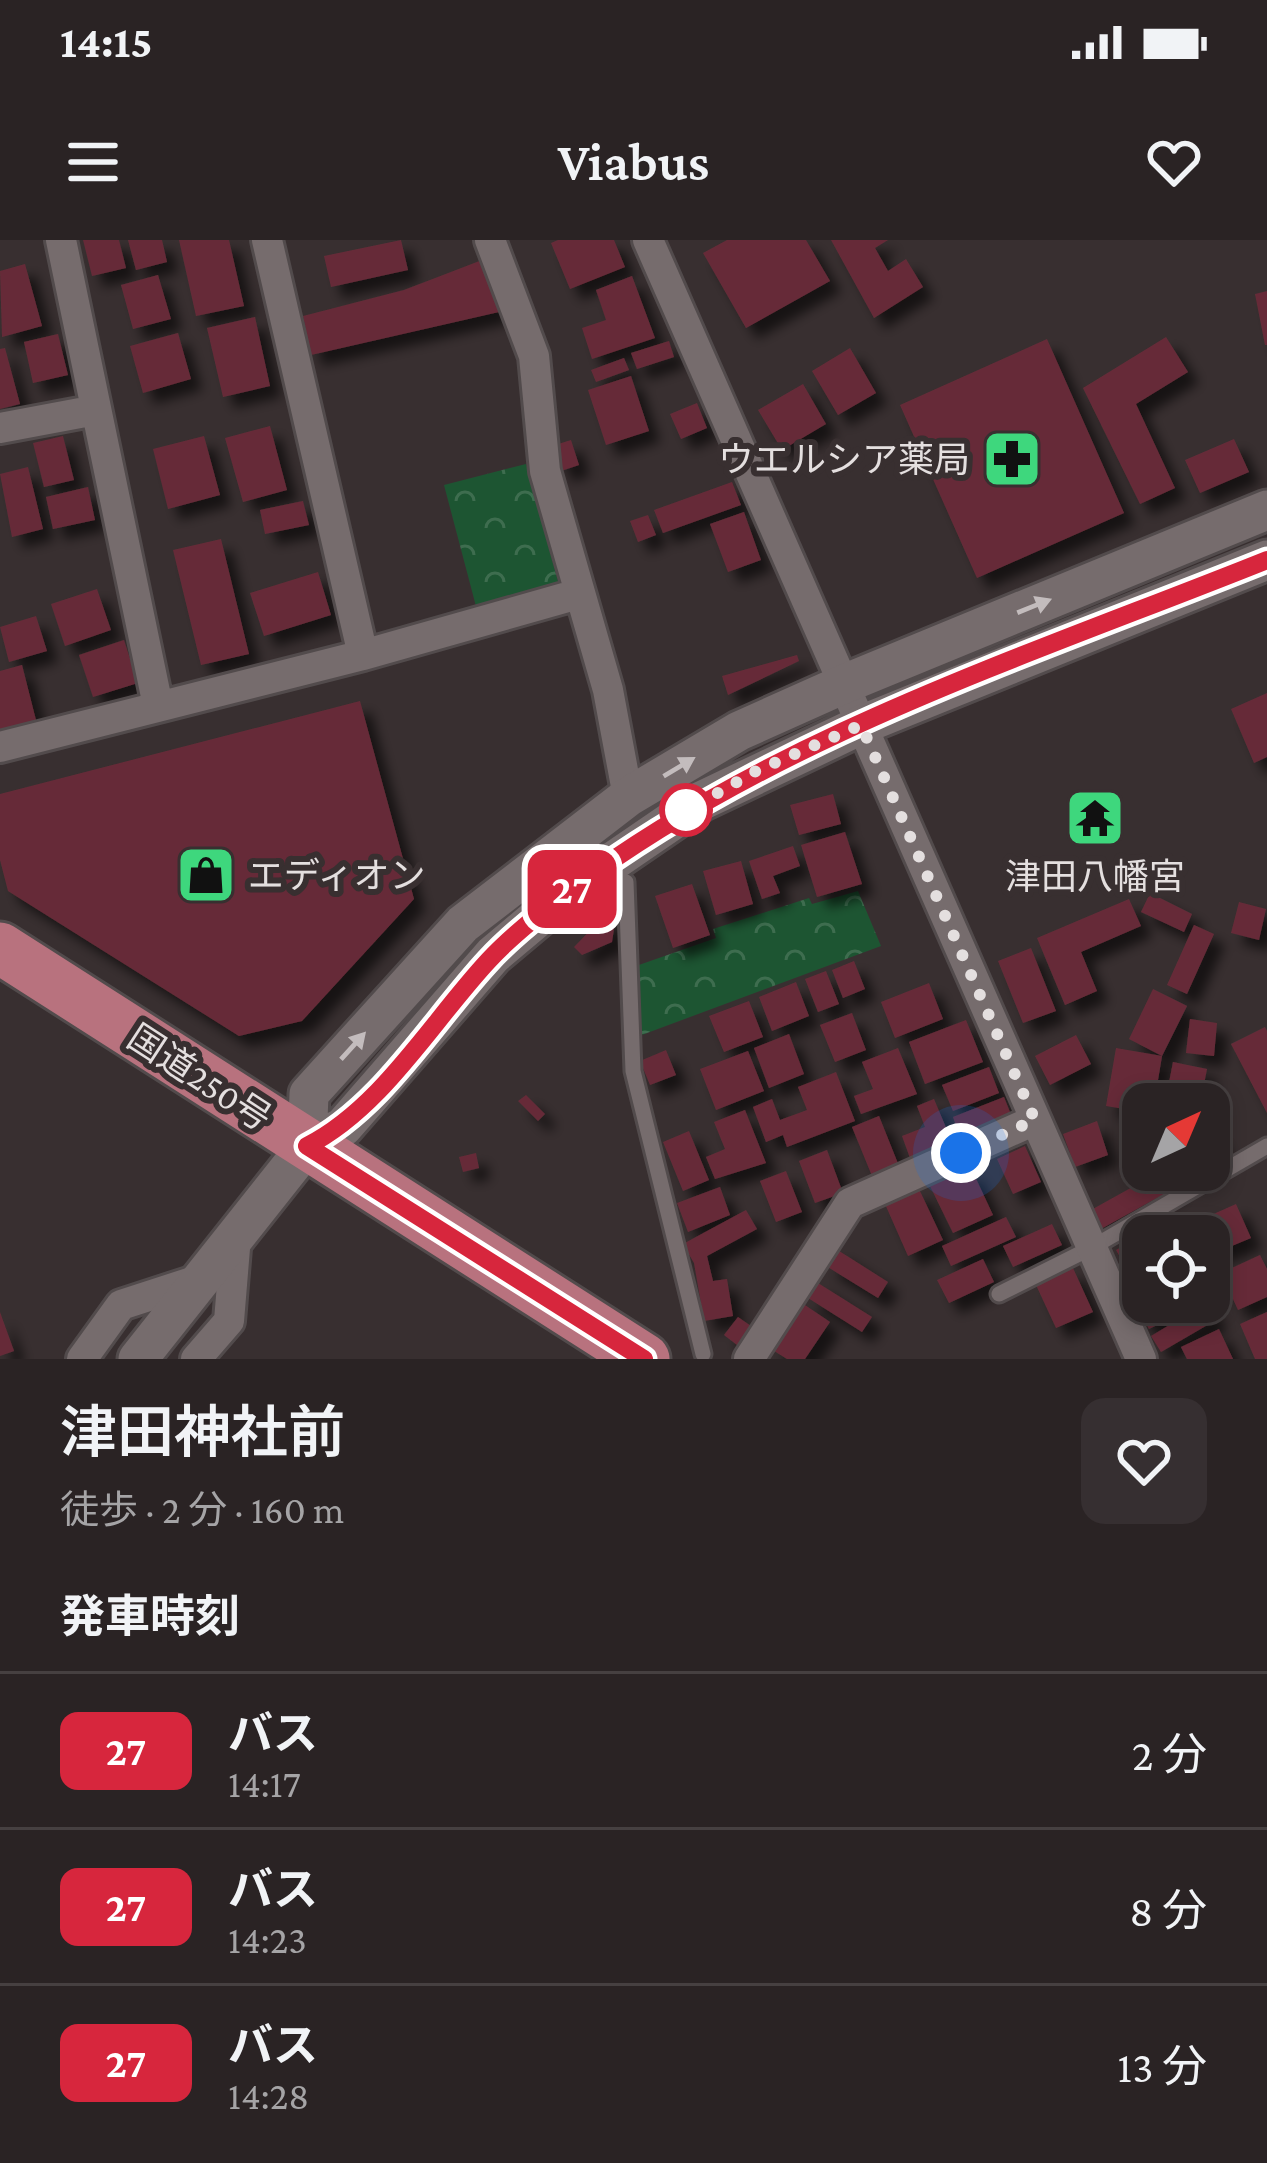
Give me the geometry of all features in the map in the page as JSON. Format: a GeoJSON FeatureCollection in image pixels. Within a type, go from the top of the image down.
{"type":"FeatureCollection","features":[{"type":"Feature","properties":{"kind":"highway","name":"国道250号"},"geometry":{"type":"LineString","coordinates":[[0,948],[644,1359]]}},
{"type":"Feature","properties":{"kind":"street"},"geometry":{"type":"LineString","coordinates":[[61,240],[158,706]]}},
{"type":"Feature","properties":{"kind":"street"},"geometry":{"type":"LineString","coordinates":[[267,240],[363,655]]}},
{"type":"Feature","properties":{"kind":"street"},"geometry":{"type":"LineString","coordinates":[[490,240],[534,356],[545,471],[608,690],[628,797]]}},
{"type":"Feature","properties":{"kind":"street"},"geometry":{"type":"LineString","coordinates":[[648,240],[1141,1359]]}},
{"type":"Feature","properties":{"kind":"street"},"geometry":{"type":"LineString","coordinates":[[0,428],[96,410]]}},
{"type":"Feature","properties":{"kind":"street"},"geometry":{"type":"LineString","coordinates":[[307,1146],[309,1094],[463,924],[628,797],[739,731],[844,684],[1267,511]]}},
{"type":"Feature","properties":{"kind":"street"},"geometry":{"type":"LineString","coordinates":[[138,1359],[307,1146],[344,1127],[493,955],[568,892],[701,801],[861,725],[1267,560]]}},
{"type":"Feature","properties":{"kind":"street"},"geometry":{"type":"LineString","coordinates":[[0,747],[363,655],[578,594]]}},
{"type":"Feature","properties":{"kind":"street"},"geometry":{"type":"LineString","coordinates":[[749,1359],[850,1203],[1035,1120]]}},
{"type":"Feature","properties":{"kind":"street"},"geometry":{"type":"LineString","coordinates":[[196,1359],[229,1321],[236,1236]]}},
{"type":"Feature","properties":{"kind":"street"},"geometry":{"type":"LineString","coordinates":[[82,1359],[121,1305],[201,1279]]}},
{"type":"Feature","properties":{"kind":"lane"},"geometry":{"type":"LineString","coordinates":[[626,882],[633,1071],[703,1354]]}},
{"type":"Feature","properties":{"kind":"lane"},"geometry":{"type":"LineString","coordinates":[[999,1294],[1091,1248],[1267,1147]]}},
{"type":"Feature","properties":{"kind":"green space"},"geometry":{"type":"Polygon","coordinates":[[[526,464],[559,585],[477,610],[444,485],[526,464]]]}},
{"type":"Feature","properties":{"kind":"green space"},"geometry":{"type":"Polygon","coordinates":[[[858,891],[881,946],[639,1036],[636,966],[716,938],[713,929],[809,898],[812,904],[858,891]]]}},
{"type":"Feature","properties":{"kind":"building"},"geometry":{"type":"Polygon","coordinates":[[[83,240],[119,240],[126,268],[92,276],[83,240]]]}},
{"type":"Feature","properties":{"kind":"building"},"geometry":{"type":"Polygon","coordinates":[[[128,240],[162,240],[167,262],[136,270],[128,240]]]}},
{"type":"Feature","properties":{"kind":"building"},"geometry":{"type":"Polygon","coordinates":[[[179,240],[229,240],[244,306],[196,316],[179,240]]]}},
{"type":"Feature","properties":{"kind":"building"},"geometry":{"type":"Polygon","coordinates":[[[401,240],[408,270],[331,287],[324,256],[401,240]]]}},
{"type":"Feature","properties":{"kind":"building"},"geometry":{"type":"Polygon","coordinates":[[[614,240],[625,267],[570,289],[551,243],[614,240]]]}},
{"type":"Feature","properties":{"kind":"building"},"geometry":{"type":"Polygon","coordinates":[[[727,240],[806,240],[830,281],[746,328],[703,253],[727,240]]]}},
{"type":"Feature","properties":{"kind":"building"},"geometry":{"type":"Polygon","coordinates":[[[831,240],[888,240],[875,248],[888,271],[906,259],[923,287],[874,318],[831,240]]]}},
{"type":"Feature","properties":{"kind":"building"},"geometry":{"type":"Polygon","coordinates":[[[482,260],[499,312],[311,355],[303,316],[404,290],[482,260]]]}},
{"type":"Feature","properties":{"kind":"building"},"geometry":{"type":"Polygon","coordinates":[[[25,264],[42,326],[2,337],[0,271],[25,264]]]}},
{"type":"Feature","properties":{"kind":"building"},"geometry":{"type":"Polygon","coordinates":[[[158,275],[171,319],[133,329],[121,285],[158,275]]]}},
{"type":"Feature","properties":{"kind":"building"},"geometry":{"type":"Polygon","coordinates":[[[632,276],[655,338],[592,359],[582,328],[606,320],[596,290],[632,276]]]}},
{"type":"Feature","properties":{"kind":"building"},"geometry":{"type":"Polygon","coordinates":[[[1267,291],[1267,345],[1265,345],[1255,294],[1267,291]]]}},
{"type":"Feature","properties":{"kind":"building"},"geometry":{"type":"Polygon","coordinates":[[[255,317],[270,386],[223,397],[207,328],[255,317]]]}},
{"type":"Feature","properties":{"kind":"building"},"geometry":{"type":"Polygon","coordinates":[[[178,333],[191,379],[143,393],[130,346],[178,333]]]}},
{"type":"Feature","properties":{"kind":"building"},"geometry":{"type":"Polygon","coordinates":[[[58,334],[68,375],[33,383],[24,342],[58,334]]]}},
{"type":"Feature","properties":{"kind":"building"},"geometry":{"type":"Polygon","coordinates":[[[1166,337],[1188,372],[1136,404],[1175,488],[1140,504],[1083,388],[1166,337]]]}},
{"type":"Feature","properties":{"kind":"building","name":"ウエルシア薬局"},"geometry":{"type":"Polygon","coordinates":[[[1047,339],[1124,513],[977,578],[900,405],[1047,339]]]}},
{"type":"Feature","properties":{"kind":"building"},"geometry":{"type":"Polygon","coordinates":[[[669,341],[674,357],[637,369],[631,353],[669,341]]]}},
{"type":"Feature","properties":{"kind":"building"},"geometry":{"type":"Polygon","coordinates":[[[5,348],[20,404],[0,409],[0,349],[5,348]]]}},
{"type":"Feature","properties":{"kind":"building"},"geometry":{"type":"Polygon","coordinates":[[[850,348],[876,393],[838,415],[812,371],[850,348]]]}},
{"type":"Feature","properties":{"kind":"building"},"geometry":{"type":"Polygon","coordinates":[[[624,358],[629,370],[596,382],[591,370],[624,358]]]}},
{"type":"Feature","properties":{"kind":"building"},"geometry":{"type":"Polygon","coordinates":[[[631,376],[649,431],[606,445],[588,390],[631,376]]]}},
{"type":"Feature","properties":{"kind":"building"},"geometry":{"type":"Polygon","coordinates":[[[803,384],[826,424],[782,450],[758,410],[803,384]]]}},
{"type":"Feature","properties":{"kind":"building"},"geometry":{"type":"Polygon","coordinates":[[[697,403],[707,428],[681,439],[670,414],[697,403]]]}},
{"type":"Feature","properties":{"kind":"building"},"geometry":{"type":"Polygon","coordinates":[[[270,426],[287,490],[243,502],[225,438],[270,426]]]}},
{"type":"Feature","properties":{"kind":"building"},"geometry":{"type":"Polygon","coordinates":[[[63,436],[74,480],[44,487],[33,443],[63,436]]]}},
{"type":"Feature","properties":{"kind":"building"},"geometry":{"type":"Polygon","coordinates":[[[204,436],[220,495],[168,509],[153,449],[204,436]]]}},
{"type":"Feature","properties":{"kind":"building"},"geometry":{"type":"Polygon","coordinates":[[[1234,439],[1249,472],[1200,493],[1185,460],[1234,439]]]}},
{"type":"Feature","properties":{"kind":"building"},"geometry":{"type":"Polygon","coordinates":[[[571,440],[579,465],[561,471],[552,446],[571,440]]]}},
{"type":"Feature","properties":{"kind":"building"},"geometry":{"type":"Polygon","coordinates":[[[28,467],[43,529],[12,537],[0,474],[28,467]]]}},
{"type":"Feature","properties":{"kind":"building"},"geometry":{"type":"Polygon","coordinates":[[[732,482],[741,505],[663,533],[654,510],[732,482]]]}},
{"type":"Feature","properties":{"kind":"building"},"geometry":{"type":"Polygon","coordinates":[[[88,487],[95,520],[53,529],[46,497],[88,487]]]}},
{"type":"Feature","properties":{"kind":"building"},"geometry":{"type":"Polygon","coordinates":[[[303,501],[309,525],[265,534],[260,510],[303,501]]]}},
{"type":"Feature","properties":{"kind":"building"},"geometry":{"type":"Polygon","coordinates":[[[744,512],[761,560],[728,572],[710,524],[744,512]]]}},
{"type":"Feature","properties":{"kind":"building"},"geometry":{"type":"Polygon","coordinates":[[[648,515],[656,535],[638,542],[630,521],[648,515]]]}},
{"type":"Feature","properties":{"kind":"building"},"geometry":{"type":"Polygon","coordinates":[[[221,539],[249,654],[201,665],[173,550],[221,539]]]}},
{"type":"Feature","properties":{"kind":"building"},"geometry":{"type":"Polygon","coordinates":[[[318,572],[331,615],[264,636],[250,593],[318,572]]]}},
{"type":"Feature","properties":{"kind":"building"},"geometry":{"type":"Polygon","coordinates":[[[97,589],[111,630],[65,646],[51,604],[97,589]]]}},
{"type":"Feature","properties":{"kind":"building"},"geometry":{"type":"Polygon","coordinates":[[[36,616],[47,651],[9,662],[0,627],[36,616]]]}},
{"type":"Feature","properties":{"kind":"building"},"geometry":{"type":"Polygon","coordinates":[[[124,640],[138,683],[93,697],[79,655],[124,640]]]}},
{"type":"Feature","properties":{"kind":"building"},"geometry":{"type":"Polygon","coordinates":[[[797,655],[799,661],[728,695],[722,676],[797,655]]]}},
{"type":"Feature","properties":{"kind":"building"},"geometry":{"type":"Polygon","coordinates":[[[22,665],[37,724],[0,734],[0,671],[22,665]]]}},
{"type":"Feature","properties":{"kind":"building"},"geometry":{"type":"Polygon","coordinates":[[[1267,693],[1267,757],[1254,763],[1231,709],[1267,693]]]}},
{"type":"Feature","properties":{"kind":"building","name":"エディオン"},"geometry":{"type":"Polygon","coordinates":[[[360,701],[414,899],[302,1021],[239,1036],[8,891],[0,860],[0,794],[360,701]]]}},
{"type":"Feature","properties":{"kind":"building"},"geometry":{"type":"Polygon","coordinates":[[[833,794],[841,824],[799,835],[790,805],[833,794]]]}},
{"type":"Feature","properties":{"kind":"building"},"geometry":{"type":"Polygon","coordinates":[[[845,832],[862,884],[817,897],[801,845],[845,832]]]}},
{"type":"Feature","properties":{"kind":"building"},"geometry":{"type":"Polygon","coordinates":[[[793,846],[800,866],[773,876],[780,893],[762,899],[749,861],[793,846]]]}},
{"type":"Feature","properties":{"kind":"building"},"geometry":{"type":"Polygon","coordinates":[[[741,861],[753,904],[716,915],[703,871],[741,861]]]}},
{"type":"Feature","properties":{"kind":"building"},"geometry":{"type":"Polygon","coordinates":[[[692,884],[710,935],[673,948],[655,896],[692,884]]]}},
{"type":"Feature","properties":{"kind":"building"},"geometry":{"type":"Polygon","coordinates":[[[1150,893],[1192,914],[1184,932],[1141,912],[1150,893]]]}},
{"type":"Feature","properties":{"kind":"building"},"geometry":{"type":"Polygon","coordinates":[[[1129,899],[1141,926],[1081,952],[1097,991],[1065,1005],[1037,938],[1129,899]]]}},
{"type":"Feature","properties":{"kind":"building"},"geometry":{"type":"Polygon","coordinates":[[[1239,902],[1266,909],[1259,940],[1231,933],[1239,902]]]}},
{"type":"Feature","properties":{"kind":"building"},"geometry":{"type":"Polygon","coordinates":[[[606,914],[615,922],[612,942],[582,955],[574,947],[606,914]]]}},
{"type":"Feature","properties":{"kind":"building"},"geometry":{"type":"Polygon","coordinates":[[[1194,925],[1214,934],[1187,994],[1167,985],[1194,925]]]}},
{"type":"Feature","properties":{"kind":"building"},"geometry":{"type":"Polygon","coordinates":[[[1031,948],[1056,1011],[1023,1023],[998,961],[1031,948]]]}},
{"type":"Feature","properties":{"kind":"building"},"geometry":{"type":"Polygon","coordinates":[[[854,961],[865,989],[843,998],[832,970],[854,961]]]}},
{"type":"Feature","properties":{"kind":"building"},"geometry":{"type":"Polygon","coordinates":[[[826,971],[839,1004],[818,1012],[805,979],[826,971]]]}},
{"type":"Feature","properties":{"kind":"building"},"geometry":{"type":"Polygon","coordinates":[[[796,982],[809,1016],[772,1031],[759,997],[796,982]]]}},
{"type":"Feature","properties":{"kind":"building"},"geometry":{"type":"Polygon","coordinates":[[[929,983],[943,1019],[895,1038],[881,1002],[929,983]]]}},
{"type":"Feature","properties":{"kind":"building"},"geometry":{"type":"Polygon","coordinates":[[[1153,989],[1187,1006],[1162,1056],[1129,1039],[1153,989]]]}},
{"type":"Feature","properties":{"kind":"building"},"geometry":{"type":"Polygon","coordinates":[[[749,1001],[763,1037],[724,1052],[709,1016],[749,1001]]]}},
{"type":"Feature","properties":{"kind":"building"},"geometry":{"type":"Polygon","coordinates":[[[852,1013],[866,1050],[835,1062],[820,1025],[852,1013]]]}},
{"type":"Feature","properties":{"kind":"building"},"geometry":{"type":"Polygon","coordinates":[[[1190,1019],[1217,1023],[1214,1056],[1186,1053],[1190,1019]]]}},
{"type":"Feature","properties":{"kind":"building"},"geometry":{"type":"Polygon","coordinates":[[[966,1020],[983,1062],[925,1084],[909,1042],[966,1020]]]}},
{"type":"Feature","properties":{"kind":"building"},"geometry":{"type":"Polygon","coordinates":[[[1265,1027],[1267,1031],[1267,1113],[1231,1044],[1265,1027]]]}},
{"type":"Feature","properties":{"kind":"building"},"geometry":{"type":"Polygon","coordinates":[[[789,1034],[804,1074],[769,1088],[754,1048],[789,1034]]]}},
{"type":"Feature","properties":{"kind":"building"},"geometry":{"type":"Polygon","coordinates":[[[1076,1035],[1091,1064],[1050,1085],[1035,1056],[1076,1035]]]}},
{"type":"Feature","properties":{"kind":"building"},"geometry":{"type":"Polygon","coordinates":[[[898,1048],[917,1094],[861,1114],[854,1096],[873,1089],[862,1062],[898,1048]]]}},
{"type":"Feature","properties":{"kind":"building"},"geometry":{"type":"Polygon","coordinates":[[[1116,1048],[1162,1056],[1158,1083],[1122,1083],[1122,1109],[1106,1106],[1116,1048]]]}},
{"type":"Feature","properties":{"kind":"building"},"geometry":{"type":"Polygon","coordinates":[[[666,1050],[676,1075],[650,1085],[640,1061],[666,1050]]]}},
{"type":"Feature","properties":{"kind":"building"},"geometry":{"type":"Polygon","coordinates":[[[748,1051],[764,1091],[716,1110],[700,1069],[748,1051]]]}},
{"type":"Feature","properties":{"kind":"building"},"geometry":{"type":"Polygon","coordinates":[[[1173,1062],[1207,1069],[1204,1083],[1169,1083],[1173,1062]]]}},
{"type":"Feature","properties":{"kind":"building"},"geometry":{"type":"Polygon","coordinates":[[[989,1067],[999,1093],[953,1111],[942,1085],[989,1067]]]}},
{"type":"Feature","properties":{"kind":"building"},"geometry":{"type":"Polygon","coordinates":[[[836,1072],[855,1121],[787,1147],[783,1135],[766,1142],[753,1107],[772,1099],[780,1120],[807,1110],[798,1087],[836,1072]]]}},
{"type":"Feature","properties":{"kind":"building"},"geometry":{"type":"Polygon","coordinates":[[[526,1095],[545,1114],[538,1121],[518,1101],[526,1095]]]}},
{"type":"Feature","properties":{"kind":"building"},"geometry":{"type":"Polygon","coordinates":[[[1004,1097],[1014,1122],[962,1142],[953,1117],[1004,1097]]]}},
{"type":"Feature","properties":{"kind":"building"},"geometry":{"type":"Polygon","coordinates":[[[934,1099],[952,1142],[910,1158],[902,1136],[925,1127],[917,1106],[934,1099]]]}},
{"type":"Feature","properties":{"kind":"building"},"geometry":{"type":"Polygon","coordinates":[[[745,1110],[766,1163],[715,1179],[706,1157],[725,1149],[714,1122],[745,1110]]]}},
{"type":"Feature","properties":{"kind":"building"},"geometry":{"type":"Polygon","coordinates":[[[879,1116],[899,1166],[872,1176],[852,1127],[879,1116]]]}},
{"type":"Feature","properties":{"kind":"building"},"geometry":{"type":"Polygon","coordinates":[[[1097,1121],[1108,1155],[1075,1167],[1063,1134],[1097,1121]]]}},
{"type":"Feature","properties":{"kind":"building"},"geometry":{"type":"Polygon","coordinates":[[[689,1131],[709,1180],[683,1191],[663,1142],[689,1131]]]}},
{"type":"Feature","properties":{"kind":"building"},"geometry":{"type":"Polygon","coordinates":[[[1025,1146],[1041,1182],[1013,1194],[997,1159],[1025,1146]]]}},
{"type":"Feature","properties":{"kind":"building"},"geometry":{"type":"Polygon","coordinates":[[[827,1150],[843,1193],[815,1203],[799,1161],[827,1150]]]}},
{"type":"Feature","properties":{"kind":"building"},"geometry":{"type":"Polygon","coordinates":[[[476,1153],[479,1168],[463,1172],[459,1157],[476,1153]]]}},
{"type":"Feature","properties":{"kind":"building"},"geometry":{"type":"Polygon","coordinates":[[[971,1168],[993,1215],[953,1233],[930,1186],[971,1168]]]}},
{"type":"Feature","properties":{"kind":"building"},"geometry":{"type":"Polygon","coordinates":[[[786,1171],[802,1212],[776,1222],[760,1181],[786,1171]]]}},
{"type":"Feature","properties":{"kind":"building"},"geometry":{"type":"Polygon","coordinates":[[[720,1187],[730,1215],[688,1232],[677,1203],[720,1187]]]}},
{"type":"Feature","properties":{"kind":"building"},"geometry":{"type":"Polygon","coordinates":[[[919,1189],[943,1240],[908,1256],[885,1204],[919,1189]]]}},
{"type":"Feature","properties":{"kind":"building"},"geometry":{"type":"Polygon","coordinates":[[[1125,1191],[1170,1191],[1101,1229],[1091,1210],[1125,1191]]]}},
{"type":"Feature","properties":{"kind":"building"},"geometry":{"type":"Polygon","coordinates":[[[1236,1204],[1251,1238],[1230,1247],[1230,1215],[1211,1215],[1236,1204]]]}},
{"type":"Feature","properties":{"kind":"building"},"geometry":{"type":"Polygon","coordinates":[[[746,1210],[757,1229],[707,1256],[713,1281],[727,1279],[733,1316],[704,1321],[694,1263],[683,1244],[746,1210]]]}},
{"type":"Feature","properties":{"kind":"building"},"geometry":{"type":"Polygon","coordinates":[[[1006,1217],[1016,1237],[951,1266],[942,1246],[1006,1217]]]}},
{"type":"Feature","properties":{"kind":"building"},"geometry":{"type":"Polygon","coordinates":[[[1052,1224],[1062,1245],[1013,1267],[1003,1246],[1052,1224]]]}},
{"type":"Feature","properties":{"kind":"building"},"geometry":{"type":"Polygon","coordinates":[[[836,1249],[888,1282],[878,1298],[826,1266],[836,1249]]]}},
{"type":"Feature","properties":{"kind":"building"},"geometry":{"type":"Polygon","coordinates":[[[1260,1255],[1267,1269],[1267,1297],[1238,1310],[1230,1293],[1230,1269],[1260,1255]]]}},
{"type":"Feature","properties":{"kind":"building"},"geometry":{"type":"Polygon","coordinates":[[[983,1259],[994,1282],[949,1303],[937,1280],[983,1259]]]}},
{"type":"Feature","properties":{"kind":"building"},"geometry":{"type":"Polygon","coordinates":[[[1073,1268],[1093,1312],[1056,1328],[1036,1285],[1073,1268]]]}},
{"type":"Feature","properties":{"kind":"building"},"geometry":{"type":"Polygon","coordinates":[[[818,1283],[872,1317],[862,1332],[808,1298],[818,1283]]]}},
{"type":"Feature","properties":{"kind":"building"},"geometry":{"type":"Polygon","coordinates":[[[802,1303],[830,1322],[805,1359],[787,1359],[771,1349],[802,1303]]]}},
{"type":"Feature","properties":{"kind":"building"},"geometry":{"type":"Polygon","coordinates":[[[0,1312],[14,1351],[0,1356],[0,1312]]]}},
{"type":"Feature","properties":{"kind":"building"},"geometry":{"type":"Polygon","coordinates":[[[1267,1312],[1267,1359],[1255,1359],[1240,1324],[1267,1312]]]}},
{"type":"Feature","properties":{"kind":"building"},"geometry":{"type":"Polygon","coordinates":[[[738,1317],[751,1326],[737,1345],[724,1335],[738,1317]]]}},
{"type":"Feature","properties":{"kind":"building"},"geometry":{"type":"Polygon","coordinates":[[[1173,1323],[1211,1323],[1161,1352],[1151,1336],[1173,1323]]]}},
{"type":"Feature","properties":{"kind":"building"},"geometry":{"type":"Polygon","coordinates":[[[1219,1329],[1233,1359],[1187,1359],[1181,1347],[1219,1329]]]}},
{"type":"Feature","properties":{"kind":"bus line","name":"27"},"geometry":{"type":"LineString","coordinates":[[644,1359],[307,1146],[344,1127],[493,955],[568,892],[701,801],[861,725],[1267,560]]}},
{"type":"Feature","properties":{"kind":"place","name":"ウエルシア薬局"},"geometry":{"type":"Point","coordinates":[1012,459]}},
{"type":"Feature","properties":{"kind":"place","name":"津田八幡宮"},"geometry":{"type":"Point","coordinates":[1095,818]}},
{"type":"Feature","properties":{"kind":"place","name":"エディオン"},"geometry":{"type":"Point","coordinates":[206,875]}},
{"type":"Feature","properties":{"kind":"route"},"geometry":{"type":"LineString","coordinates":[[686,810],[674,818],[756,771],[861,725],[1035,1120],[961,1153]]}}]}
